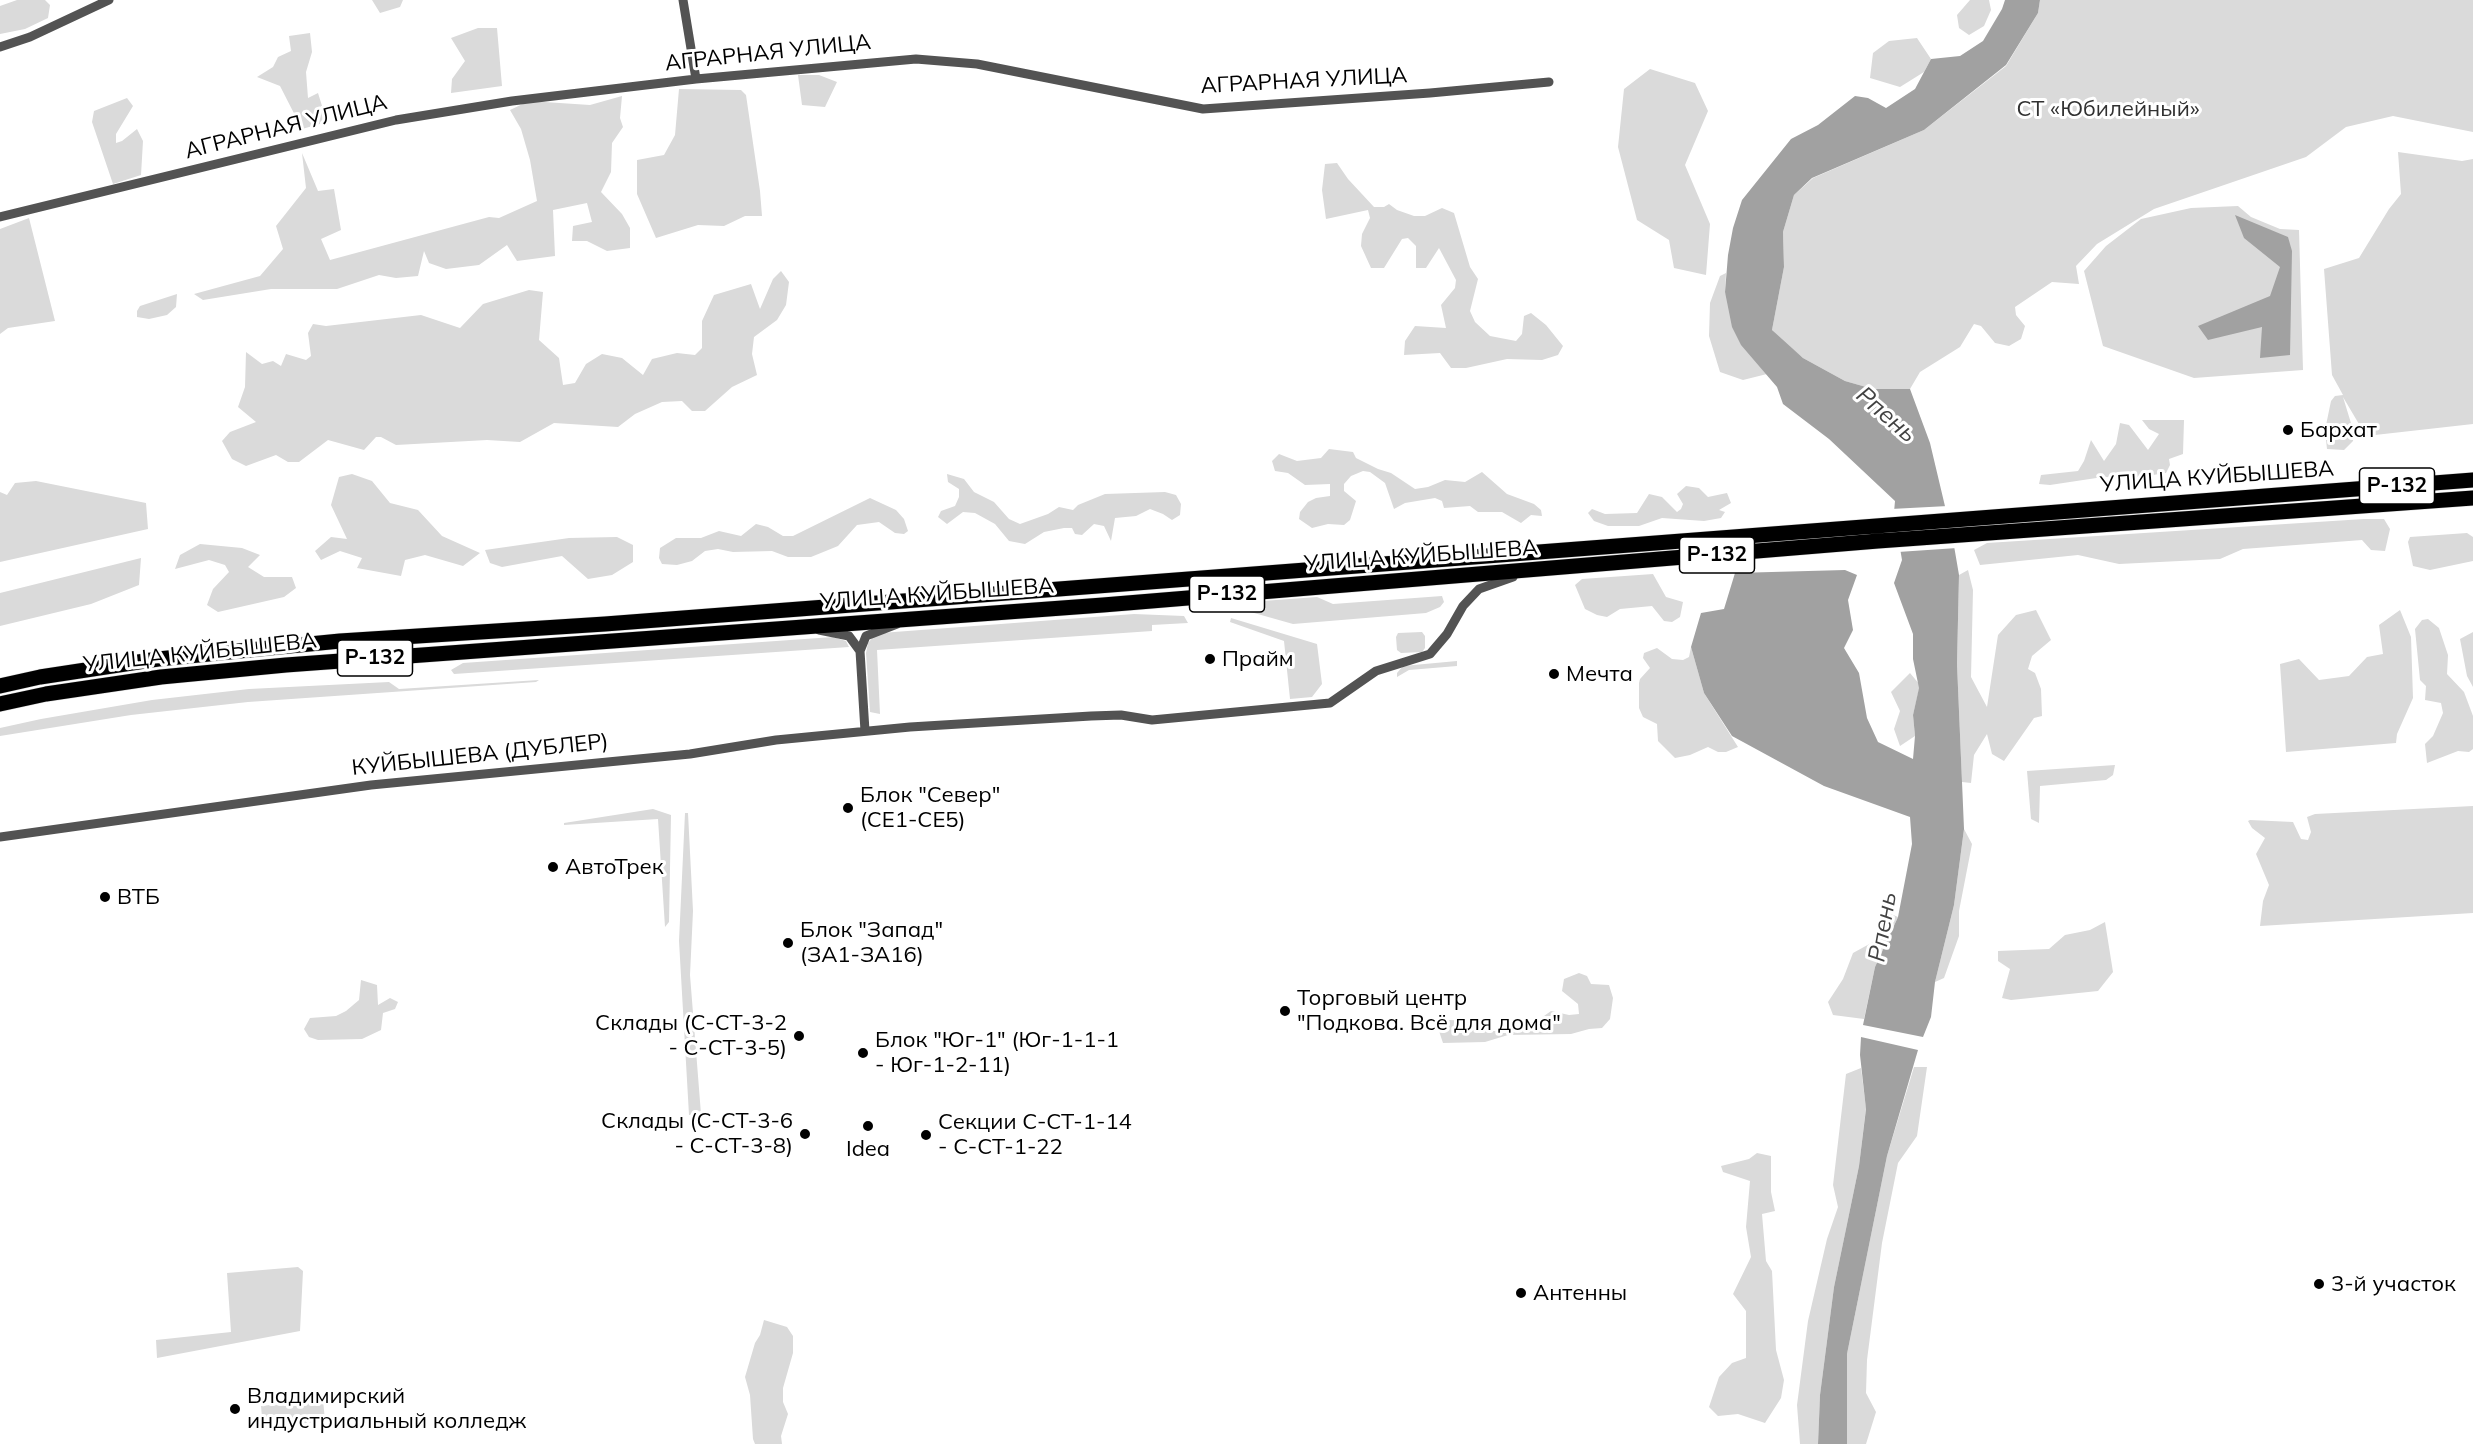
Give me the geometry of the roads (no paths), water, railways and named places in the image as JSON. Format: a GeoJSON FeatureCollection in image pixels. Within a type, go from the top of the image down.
{"type":"FeatureCollection","features":[{"type":"Feature","properties":{"kind":"highway","name":"УЛИЦА КУЙБЫШЕВА"},"geometry":{"type":"LineString","coordinates":[[0,686],[40,677],[158,659],[340,641],[593,625],[2473,480]]}},
{"type":"Feature","properties":{"kind":"highway","name":"УЛИЦА КУЙБЫШЕВА"},"geometry":{"type":"LineString","coordinates":[[0,704],[46,694],[161,676],[286,665],[938,615],[1103,605],[1878,541],[2473,498]]}},
{"type":"Feature","properties":{"kind":"street"},"geometry":{"type":"LineString","coordinates":[[0,47],[30,37],[108,0]]}},
{"type":"Feature","properties":{"kind":"street"},"geometry":{"type":"LineString","coordinates":[[683,0],[696,79]]}},
{"type":"Feature","properties":{"kind":"street","name":"АГРАРНАЯ УЛИЦА"},"geometry":{"type":"LineString","coordinates":[[0,216],[396,120],[512,101],[696,79],[916,59],[977,64],[1203,109],[1549,82]]}},
{"type":"Feature","properties":{"kind":"street","name":"КУЙБЫШЕВА (ДУБЛЕР)"},"geometry":{"type":"LineString","coordinates":[[0,837],[371,785],[690,754],[776,740],[865,731],[1121,715],[1152,720],[1330,703],[1376,671],[1430,654],[1447,634],[1458,612],[1479,589],[1503,579],[1555,568]]}},
{"type":"Feature","properties":{"kind":"street"},"geometry":{"type":"LineString","coordinates":[[865,731],[860,651],[866,636],[897,624],[938,615]]}},
{"type":"Feature","properties":{"kind":"street"},"geometry":{"type":"LineString","coordinates":[[786,628],[810,629],[849,636],[860,651]]}},
{"type":"Feature","properties":{"kind":"water","name":"Рпень"},"geometry":{"type":"Polygon","coordinates":[[[2005,0],[2040,0],[2038,13],[2006,65],[1924,130],[1812,178],[1794,195],[1783,232],[1784,267],[1772,330],[1803,358],[1845,381],[1873,389],[1910,389],[1930,443],[1953,540],[1959,575],[1957,664],[1964,829],[1954,905],[1935,982],[1931,1017],[1923,1037],[1863,1025],[1875,967],[1898,917],[1912,844],[1910,817],[1824,786],[1732,736],[1704,693],[1691,647],[1701,613],[1724,609],[1735,573],[1845,570],[1857,575],[1848,600],[1853,630],[1844,648],[1859,673],[1867,718],[1878,742],[1913,759],[1915,736],[1913,715],[1919,688],[1913,659],[1913,634],[1894,583],[1902,560],[1894,512],[1895,501],[1829,439],[1783,404],[1777,387],[1741,345],[1732,327],[1725,292],[1728,255],[1733,228],[1742,200],[1791,139],[1818,125],[1855,96],[1868,98],[1886,108],[1915,89],[1931,59],[1960,56],[1983,41],[2005,0]]]}},
{"type":"Feature","properties":{"kind":"water"},"geometry":{"type":"Polygon","coordinates":[[[2235,215],[2288,237],[2292,251],[2290,355],[2260,358],[2262,327],[2208,340],[2198,326],[2270,296],[2280,267],[2244,238],[2235,215]]]}},
{"type":"Feature","properties":{"kind":"water"},"geometry":{"type":"Polygon","coordinates":[[[1861,1037],[1918,1050],[1887,1156],[1847,1354],[1847,1444],[1818,1444],[1820,1395],[1834,1287],[1859,1166],[1866,1109],[1860,1055],[1861,1037]]]}},
{"type":"Feature","properties":{"kind":"place","name":"Бархат"},"geometry":{"type":"Point","coordinates":[2288,430]}},
{"type":"Feature","properties":{"kind":"place","name":"Прайм"},"geometry":{"type":"Point","coordinates":[1210,659]}},
{"type":"Feature","properties":{"kind":"place","name":"Мечта"},"geometry":{"type":"Point","coordinates":[1554,674]}},
{"type":"Feature","properties":{"kind":"place","name":"Блок \"Север\" (СЕ1-СЕ5)"},"geometry":{"type":"Point","coordinates":[848,808]}},
{"type":"Feature","properties":{"kind":"place","name":"АвтоТрек"},"geometry":{"type":"Point","coordinates":[553,867]}},
{"type":"Feature","properties":{"kind":"place","name":"ВТБ"},"geometry":{"type":"Point","coordinates":[105,897]}},
{"type":"Feature","properties":{"kind":"place","name":"Блок \"Запад\" (ЗА1-ЗА16)"},"geometry":{"type":"Point","coordinates":[788,943]}},
{"type":"Feature","properties":{"kind":"place","name":"Торговый центр \"Подкова. Всё для дома\""},"geometry":{"type":"Point","coordinates":[1285,1011]}},
{"type":"Feature","properties":{"kind":"place","name":"Склады (С-СТ-3-2 - С-СТ-3-5)"},"geometry":{"type":"Point","coordinates":[799,1036]}},
{"type":"Feature","properties":{"kind":"place","name":"Блок \"Юг-1\" (Юг-1-1-1 - Юг-1-2-11)"},"geometry":{"type":"Point","coordinates":[863,1053]}},
{"type":"Feature","properties":{"kind":"place","name":"Idea"},"geometry":{"type":"Point","coordinates":[868,1126]}},
{"type":"Feature","properties":{"kind":"place","name":"Склады (С-СТ-3-6 - С-СТ-3-8)"},"geometry":{"type":"Point","coordinates":[805,1134]}},
{"type":"Feature","properties":{"kind":"place","name":"Секции С-СТ-1-14 - С-СТ-1-22"},"geometry":{"type":"Point","coordinates":[926,1135]}},
{"type":"Feature","properties":{"kind":"place","name":"3-й участок"},"geometry":{"type":"Point","coordinates":[2319,1284]}},
{"type":"Feature","properties":{"kind":"place","name":"Антенны"},"geometry":{"type":"Point","coordinates":[1521,1293]}},
{"type":"Feature","properties":{"kind":"place","name":"Владимирский индустриальный колледж"},"geometry":{"type":"Point","coordinates":[235,1409]}},
{"type":"Feature","properties":{"kind":"park label","name":"СТ «Юбилейный»"},"geometry":{"type":"Point","coordinates":[2108,109]}}]}
